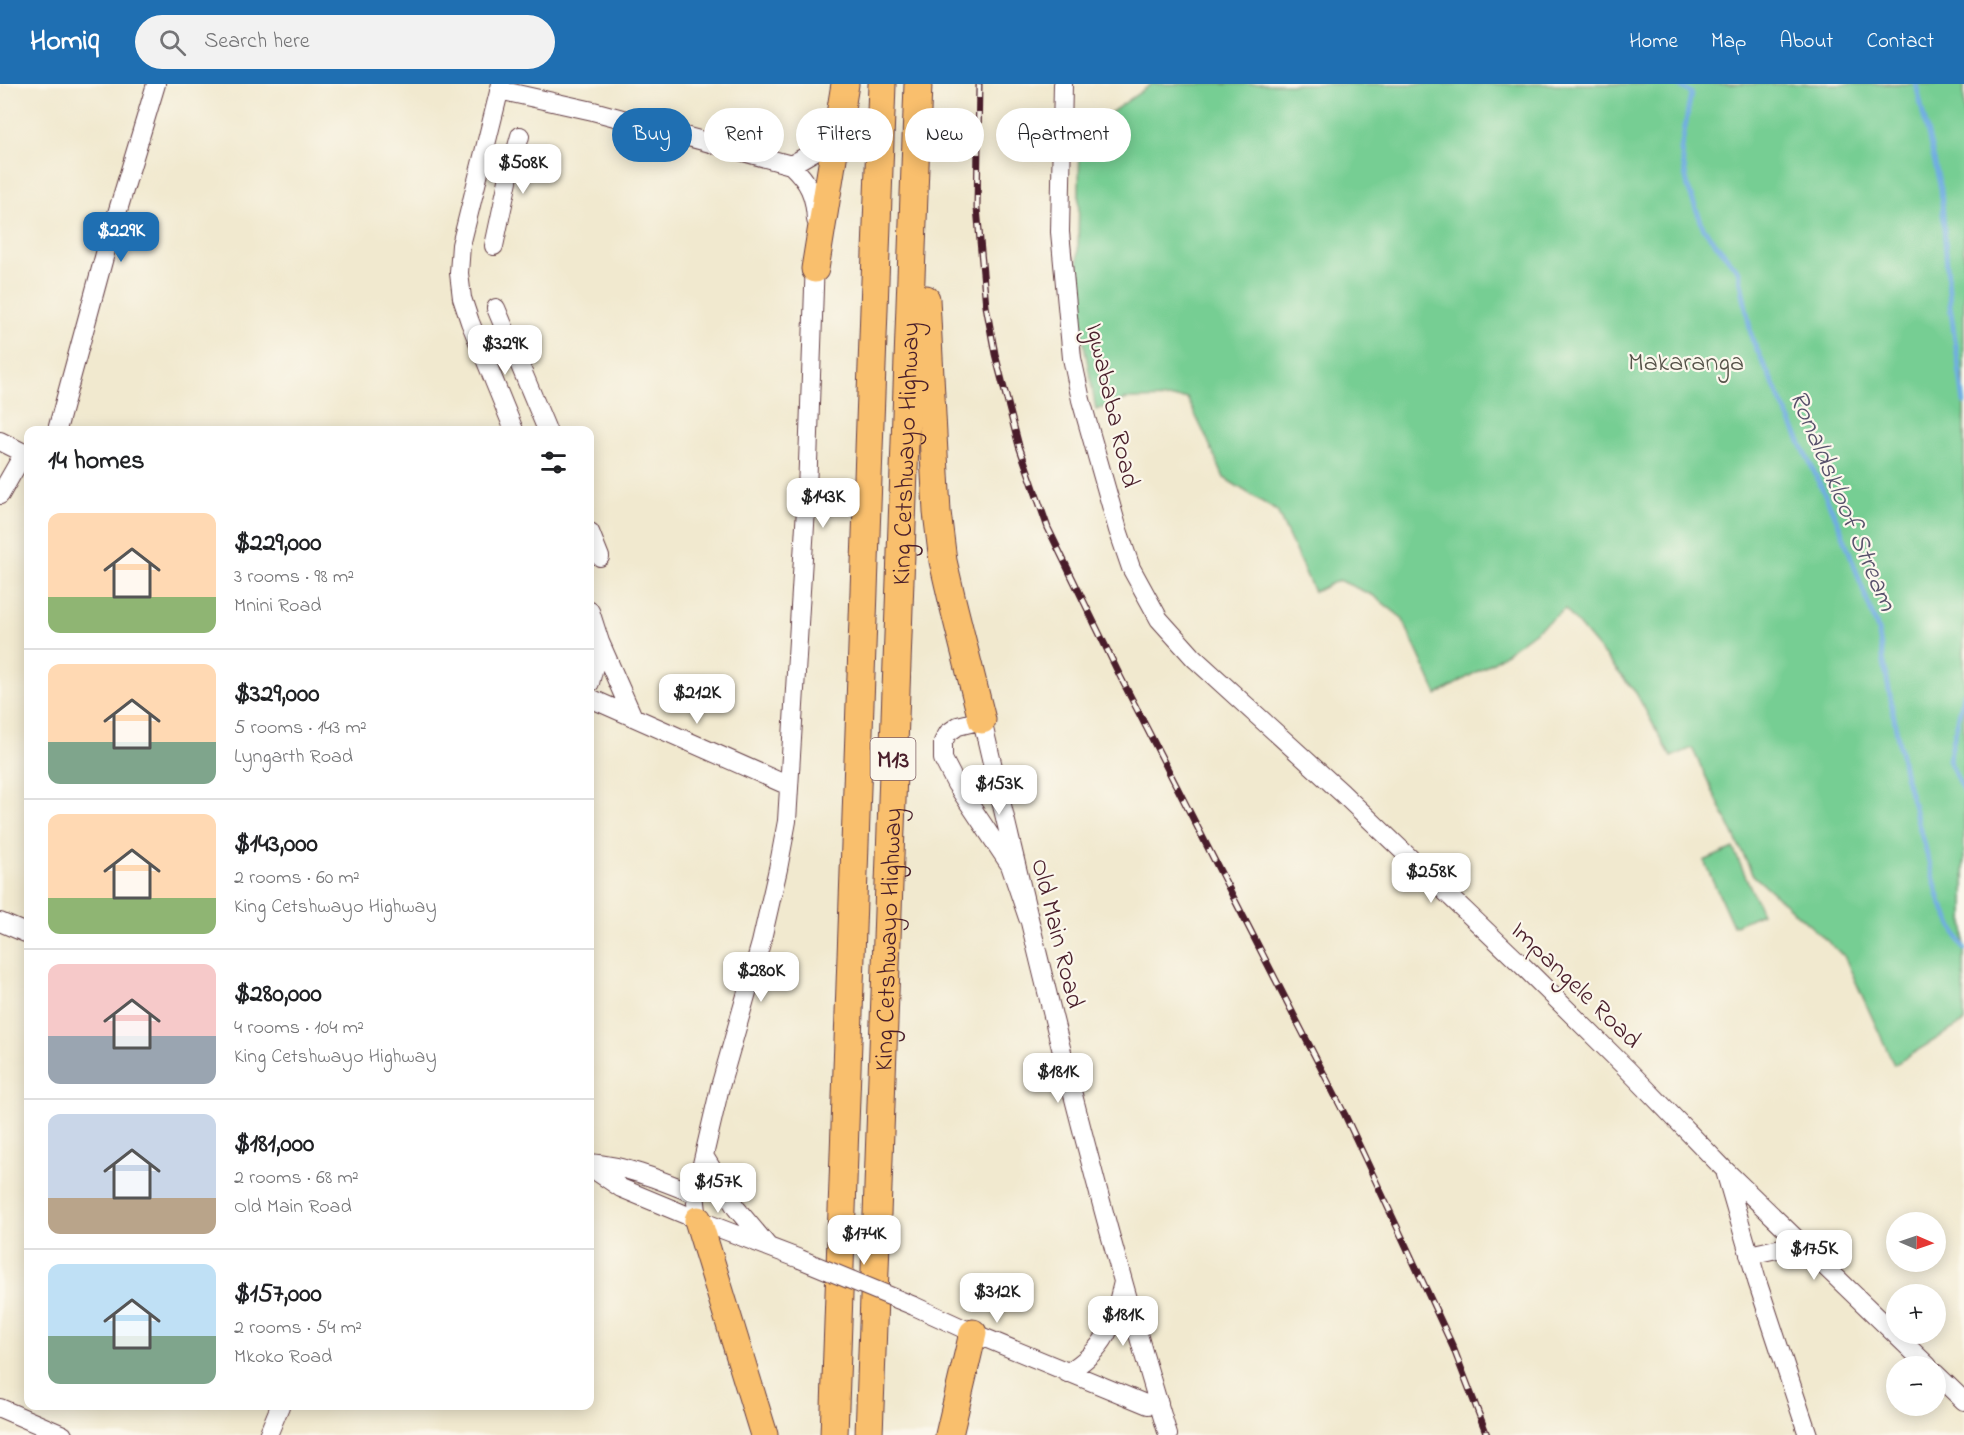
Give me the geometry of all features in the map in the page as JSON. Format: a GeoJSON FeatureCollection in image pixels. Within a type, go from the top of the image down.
{"type":"FeatureCollection","features":[{"type":"Feature","properties":{"kind":"highway","name":"King Cetshwayo Highway"},"geometry":{"type":"LineString","coordinates":[[834,1435],[882,84]]}},
{"type":"Feature","properties":{"kind":"highway","name":"King Cetshwayo Highway"},"geometry":{"type":"LineString","coordinates":[[869,1435],[918,89]]}},
{"type":"Feature","properties":{"kind":"highway"},"geometry":{"type":"LineString","coordinates":[[918,89],[928,358],[937,512],[948,581],[982,720]]}},
{"type":"Feature","properties":{"kind":"highway"},"geometry":{"type":"LineString","coordinates":[[815,269],[842,97]]}},
{"type":"Feature","properties":{"kind":"highway"},"geometry":{"type":"LineString","coordinates":[[696,1207],[764,1435]]}},
{"type":"Feature","properties":{"kind":"highway"},"geometry":{"type":"LineString","coordinates":[[949,1435],[973,1333]]}},
{"type":"Feature","properties":{"kind":"street"},"geometry":{"type":"LineString","coordinates":[[58,426],[106,250],[156,84]]}},
{"type":"Feature","properties":{"kind":"street","name":"Igwababa Road"},"geometry":{"type":"LineString","coordinates":[[1063,84],[1060,231],[1072,358],[1081,400],[1118,530],[1131,568],[1159,619]]}},
{"type":"Feature","properties":{"kind":"street"},"geometry":{"type":"LineString","coordinates":[[512,426],[464,305],[459,273],[461,245],[500,87],[791,165],[808,183],[815,202],[815,269],[807,492],[787,821],[760,944],[720,1087],[704,1156],[696,1207]]}},
{"type":"Feature","properties":{"kind":"street"},"geometry":{"type":"LineString","coordinates":[[791,165],[819,146],[842,97]]}},
{"type":"Feature","properties":{"kind":"street"},"geometry":{"type":"LineString","coordinates":[[494,246],[520,136]]}},
{"type":"Feature","properties":{"kind":"street"},"geometry":{"type":"LineString","coordinates":[[479,168],[509,176]]}},
{"type":"Feature","properties":{"kind":"street"},"geometry":{"type":"LineString","coordinates":[[496,308],[545,426]]}},
{"type":"Feature","properties":{"kind":"street"},"geometry":{"type":"LineString","coordinates":[[492,376],[519,364]]}},
{"type":"Feature","properties":{"kind":"street"},"geometry":{"type":"LineString","coordinates":[[0,441],[24,453]]}},
{"type":"Feature","properties":{"kind":"street"},"geometry":{"type":"LineString","coordinates":[[0,495],[24,457]]}},
{"type":"Feature","properties":{"kind":"street"},"geometry":{"type":"LineString","coordinates":[[594,542],[600,557]]}},
{"type":"Feature","properties":{"kind":"street","name":"Impangele Road"},"geometry":{"type":"LineString","coordinates":[[1159,619],[1194,658],[1342,793],[1527,970],[1725,1170],[1918,1356]]}},
{"type":"Feature","properties":{"kind":"street"},"geometry":{"type":"LineString","coordinates":[[594,623],[633,717]]}},
{"type":"Feature","properties":{"kind":"street"},"geometry":{"type":"LineString","coordinates":[[594,667],[600,642]]}},
{"type":"Feature","properties":{"kind":"street"},"geometry":{"type":"LineString","coordinates":[[594,700],[789,786]]}},
{"type":"Feature","properties":{"kind":"street"},"geometry":{"type":"LineString","coordinates":[[982,720],[958,726],[948,732],[944,742],[943,759],[956,784],[1010,865],[1028,918]]}},
{"type":"Feature","properties":{"kind":"street","name":"Old Main Road"},"geometry":{"type":"LineString","coordinates":[[982,720],[1028,918],[1123,1281],[1168,1435]]}},
{"type":"Feature","properties":{"kind":"street"},"geometry":{"type":"LineString","coordinates":[[0,922],[24,932]]}},
{"type":"Feature","properties":{"kind":"street"},"geometry":{"type":"LineString","coordinates":[[704,1156],[736,1208],[768,1246]]}},
{"type":"Feature","properties":{"kind":"street"},"geometry":{"type":"LineString","coordinates":[[594,1165],[607,1164],[642,1173],[696,1207],[768,1246],[914,1306],[1067,1373],[1148,1405],[1159,1403]]}},
{"type":"Feature","properties":{"kind":"street"},"geometry":{"type":"LineString","coordinates":[[594,1168],[621,1188],[696,1207]]}},
{"type":"Feature","properties":{"kind":"street"},"geometry":{"type":"LineString","coordinates":[[1725,1170],[1749,1255],[1808,1435]]}},
{"type":"Feature","properties":{"kind":"street"},"geometry":{"type":"LineString","coordinates":[[1749,1255],[1800,1244]]}},
{"type":"Feature","properties":{"kind":"street"},"geometry":{"type":"LineString","coordinates":[[1067,1373],[1102,1344],[1110,1328],[1123,1281]]}},
{"type":"Feature","properties":{"kind":"street"},"geometry":{"type":"LineString","coordinates":[[1946,1384],[1964,1401]]}},
{"type":"Feature","properties":{"kind":"street"},"geometry":{"type":"LineString","coordinates":[[0,1408],[63,1435]]}},
{"type":"Feature","properties":{"kind":"street"},"geometry":{"type":"LineString","coordinates":[[268,1435],[278,1410]]}},
{"type":"Feature","properties":{"kind":"street"},"geometry":{"type":"LineString","coordinates":[[273,1435],[279,1410]]}},
{"type":"Feature","properties":{"kind":"green space","name":"Makaranga"},"geometry":{"type":"Polygon","coordinates":[[[1152,84],[1964,84],[1964,1022],[1894,1065],[1844,956],[1753,875],[1692,748],[1671,757],[1636,693],[1565,609],[1495,661],[1437,695],[1402,618],[1374,596],[1339,580],[1314,592],[1277,511],[1224,478],[1187,398],[1127,399],[1096,410],[1077,305],[1080,162],[1131,162],[1131,108],[1117,108],[1152,84]]]}},
{"type":"Feature","properties":{"kind":"green space"},"geometry":{"type":"Polygon","coordinates":[[[1733,848],[1762,913],[1733,926],[1704,861],[1733,848]]]}},
{"type":"Feature","properties":{"kind":"waterway","name":"Ronaldskloof Stream"},"geometry":{"type":"LineString","coordinates":[[1677,84],[1691,93],[1681,150],[1688,188],[1704,229],[1739,272],[1752,339],[1840,527],[1878,630],[1904,772],[1940,901],[1964,949]]}},
{"type":"Feature","properties":{"kind":"waterway"},"geometry":{"type":"LineString","coordinates":[[1916,84],[1941,189],[1950,305],[1964,403]]}},
{"type":"Feature","properties":{"kind":"waterway"},"geometry":{"type":"LineString","coordinates":[[1964,693],[1949,760],[1964,793]]}},
{"type":"Feature","properties":{"kind":"railway"},"geometry":{"type":"LineString","coordinates":[[979,84],[977,208],[986,306],[995,354],[1019,446],[1048,528],[1120,676],[1345,1115],[1453,1347],[1487,1435]]}}]}
